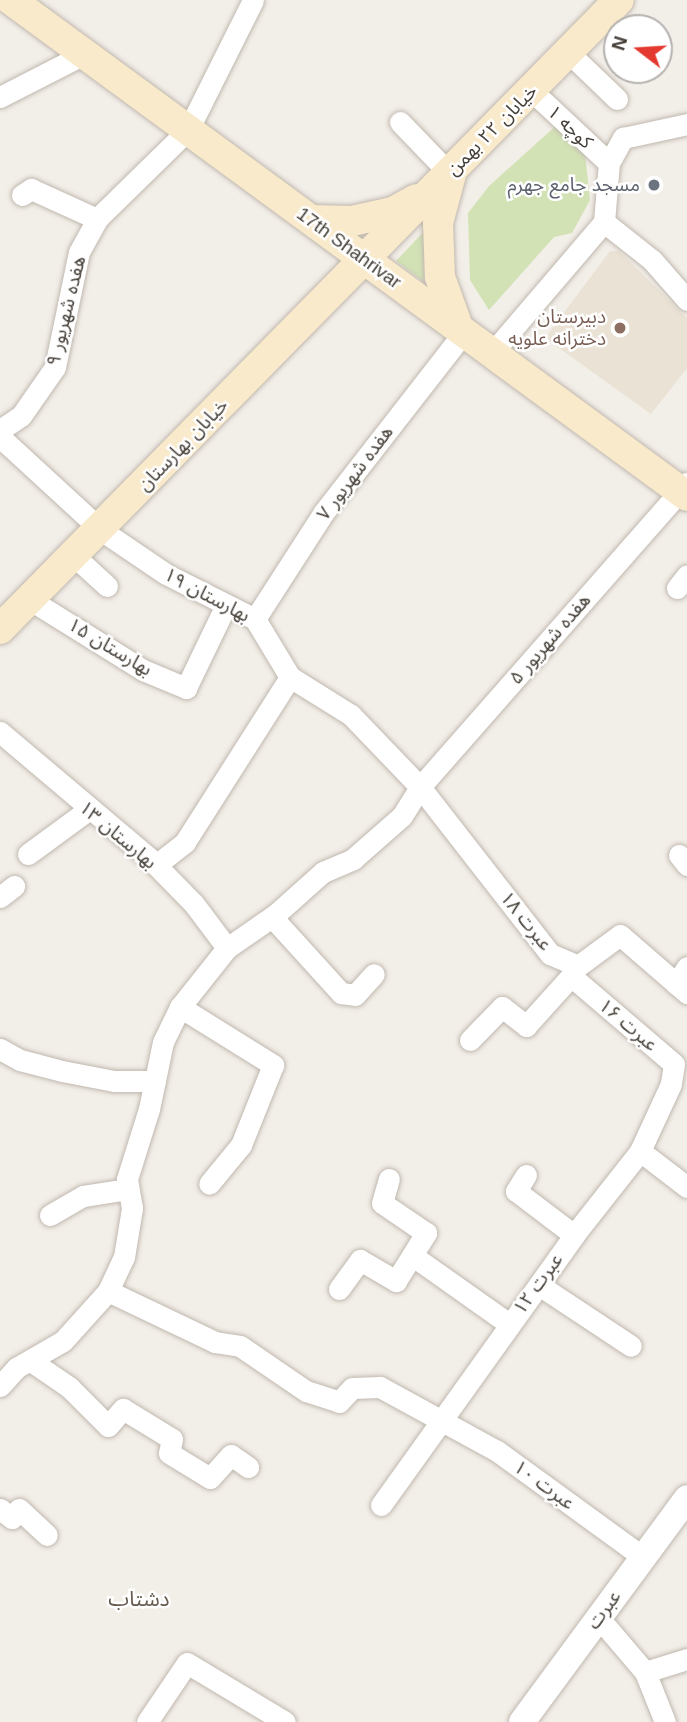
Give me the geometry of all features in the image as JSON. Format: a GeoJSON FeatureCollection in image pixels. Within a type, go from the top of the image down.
{"type":"FeatureCollection","features":[{"type":"Feature","properties":{"kind":"main road","name":"17th Shahrivar"},"geometry":{"type":"LineString","coordinates":[[11,0],[492,353],[685,490]]}},
{"type":"Feature","properties":{"kind":"main road","name":"خیابان ۲۲ بهمن"},"geometry":{"type":"LineString","coordinates":[[364,259],[619,0]]}},
{"type":"Feature","properties":{"kind":"main road"},"geometry":{"type":"LineString","coordinates":[[311,220],[366,218],[393,212],[443,179]]}},
{"type":"Feature","properties":{"kind":"main road"},"geometry":{"type":"LineString","coordinates":[[443,179],[438,223],[440,276],[461,330]]}},
{"type":"Feature","properties":{"kind":"main road","name":"خیابان بهارستان"},"geometry":{"type":"LineString","coordinates":[[0,629],[101,530],[364,259]]}},
{"type":"Feature","properties":{"kind":"street","name":"هفده شهریور ۹"},"geometry":{"type":"LineString","coordinates":[[0,430],[21,416],[55,367],[79,252],[97,219],[188,130],[253,0]]}},
{"type":"Feature","properties":{"kind":"street"},"geometry":{"type":"LineString","coordinates":[[568,52],[617,99]]}},
{"type":"Feature","properties":{"kind":"street"},"geometry":{"type":"LineString","coordinates":[[0,97],[84,54]]}},
{"type":"Feature","properties":{"kind":"street","name":"کوچه ۱"},"geometry":{"type":"LineString","coordinates":[[532,91],[609,163]]}},
{"type":"Feature","properties":{"kind":"street"},"geometry":{"type":"LineString","coordinates":[[400,122],[443,179]]}},
{"type":"Feature","properties":{"kind":"street"},"geometry":{"type":"LineString","coordinates":[[492,353],[604,222],[609,163],[623,138],[687,124]]}},
{"type":"Feature","properties":{"kind":"street"},"geometry":{"type":"LineString","coordinates":[[22,195],[31,189],[97,219]]}},
{"type":"Feature","properties":{"kind":"street"},"geometry":{"type":"LineString","coordinates":[[604,222],[652,260],[687,300]]}},
{"type":"Feature","properties":{"kind":"street","name":"هفده شهریور ۷"},"geometry":{"type":"LineString","coordinates":[[255,619],[324,512],[461,330]]}},
{"type":"Feature","properties":{"kind":"street","name":"بهارستان ۱۹"},"geometry":{"type":"LineString","coordinates":[[0,438],[101,530],[166,574],[255,619],[290,677],[351,715],[420,788]]}},
{"type":"Feature","properties":{"kind":"street","name":"هفده شهریور ۵"},"geometry":{"type":"LineString","coordinates":[[0,1386],[16,1368],[63,1342],[108,1291],[124,1256],[132,1208],[128,1189],[163,1042],[180,1007],[227,948],[272,917],[323,872],[353,859],[402,816],[420,788],[685,490]]}},
{"type":"Feature","properties":{"kind":"street"},"geometry":{"type":"LineString","coordinates":[[73,555],[107,586]]}},
{"type":"Feature","properties":{"kind":"street","name":"بهارستان ۱۵"},"geometry":{"type":"LineString","coordinates":[[29,600],[143,670],[186,688],[226,605]]}},
{"type":"Feature","properties":{"kind":"street"},"geometry":{"type":"LineString","coordinates":[[156,865],[185,842],[290,677]]}},
{"type":"Feature","properties":{"kind":"street","name":"بهارستان ۱۳"},"geometry":{"type":"LineString","coordinates":[[0,732],[88,810],[156,865],[194,904],[227,948]]}},
{"type":"Feature","properties":{"kind":"street","name":"عبرت ۱۸"},"geometry":{"type":"LineString","coordinates":[[420,788],[550,954],[575,971]]}},
{"type":"Feature","properties":{"kind":"street"},"geometry":{"type":"LineString","coordinates":[[28,854],[88,810]]}},
{"type":"Feature","properties":{"kind":"street"},"geometry":{"type":"LineString","coordinates":[[272,917],[341,993],[355,995],[374,974]]}},
{"type":"Feature","properties":{"kind":"street"},"geometry":{"type":"LineString","coordinates":[[470,1040],[502,1007],[526,1026],[575,971],[620,935],[683,981]]}},
{"type":"Feature","properties":{"kind":"street","name":"عبرت ۱۶"},"geometry":{"type":"LineString","coordinates":[[575,971],[674,1065],[671,1084],[640,1151]]}},
{"type":"Feature","properties":{"kind":"street"},"geometry":{"type":"LineString","coordinates":[[180,1007],[273,1065],[241,1145],[209,1184]]}},
{"type":"Feature","properties":{"kind":"street"},"geometry":{"type":"LineString","coordinates":[[0,1049],[20,1060],[62,1071],[114,1081],[155,1081]]}},
{"type":"Feature","properties":{"kind":"street"},"geometry":{"type":"LineString","coordinates":[[640,1151],[687,1187]]}},
{"type":"Feature","properties":{"kind":"street","name":"عبرت ۱۲"},"geometry":{"type":"LineString","coordinates":[[381,1505],[574,1235],[640,1151]]}},
{"type":"Feature","properties":{"kind":"street"},"geometry":{"type":"LineString","coordinates":[[526,1175],[516,1191],[574,1235]]}},
{"type":"Feature","properties":{"kind":"street"},"geometry":{"type":"LineString","coordinates":[[339,1289],[360,1261],[396,1281],[426,1230],[382,1203],[389,1179]]}},
{"type":"Feature","properties":{"kind":"street"},"geometry":{"type":"LineString","coordinates":[[50,1215],[83,1196],[128,1189]]}},
{"type":"Feature","properties":{"kind":"street"},"geometry":{"type":"LineString","coordinates":[[413,1256],[509,1324]]}},
{"type":"Feature","properties":{"kind":"street"},"geometry":{"type":"LineString","coordinates":[[540,1286],[631,1346]]}},
{"type":"Feature","properties":{"kind":"street","name":"عبرت ۱۰"},"geometry":{"type":"LineString","coordinates":[[108,1291],[215,1342],[240,1346],[306,1391],[339,1402],[352,1388],[380,1387],[496,1451],[643,1556]]}},
{"type":"Feature","properties":{"kind":"street"},"geometry":{"type":"LineString","coordinates":[[31,1361],[69,1387],[108,1426],[122,1409],[172,1439],[169,1453],[210,1478],[231,1455],[248,1466]]}},
{"type":"Feature","properties":{"kind":"street","name":"عبرت"},"geometry":{"type":"LineString","coordinates":[[522,1722],[687,1498]]}},
{"type":"Feature","properties":{"kind":"street"},"geometry":{"type":"LineString","coordinates":[[0,1509],[12,1518],[19,1509],[47,1535]]}},
{"type":"Feature","properties":{"kind":"street"},"geometry":{"type":"LineString","coordinates":[[598,1617],[645,1672],[665,1722]]}},
{"type":"Feature","properties":{"kind":"street"},"geometry":{"type":"LineString","coordinates":[[645,1672],[687,1659]]}},
{"type":"Feature","properties":{"kind":"street"},"geometry":{"type":"LineString","coordinates":[[147,1722],[187,1663],[285,1722]]}},
{"type":"Feature","properties":{"kind":"shaded area","name":"دبیرستان دخترانه علویه"},"geometry":{"type":"Polygon","coordinates":[[[610,251],[619,251],[687,318],[687,368],[651,414],[545,338],[610,251]]]}},
{"type":"Feature","properties":{"kind":"green space"},"geometry":{"type":"Polygon","coordinates":[[[559,123],[585,154],[590,200],[572,233],[554,237],[489,310],[470,280],[468,213],[489,186],[559,123]]]}},
{"type":"Feature","properties":{"kind":"green space"},"geometry":{"type":"Polygon","coordinates":[[[430,225],[424,246],[424,282],[396,261],[430,225]]]}},
{"type":"Feature","properties":{"kind":"place","name":"مسجد جامع جهرم"},"geometry":{"type":"Point","coordinates":[654,185]}},
{"type":"Feature","properties":{"kind":"place","name":"دبیرستان دخترانه علویه"},"geometry":{"type":"Point","coordinates":[620,328]}},
{"type":"Feature","properties":{"kind":"district","name":"دشتاب"},"geometry":{"type":"Point","coordinates":[139,1599]}}]}
